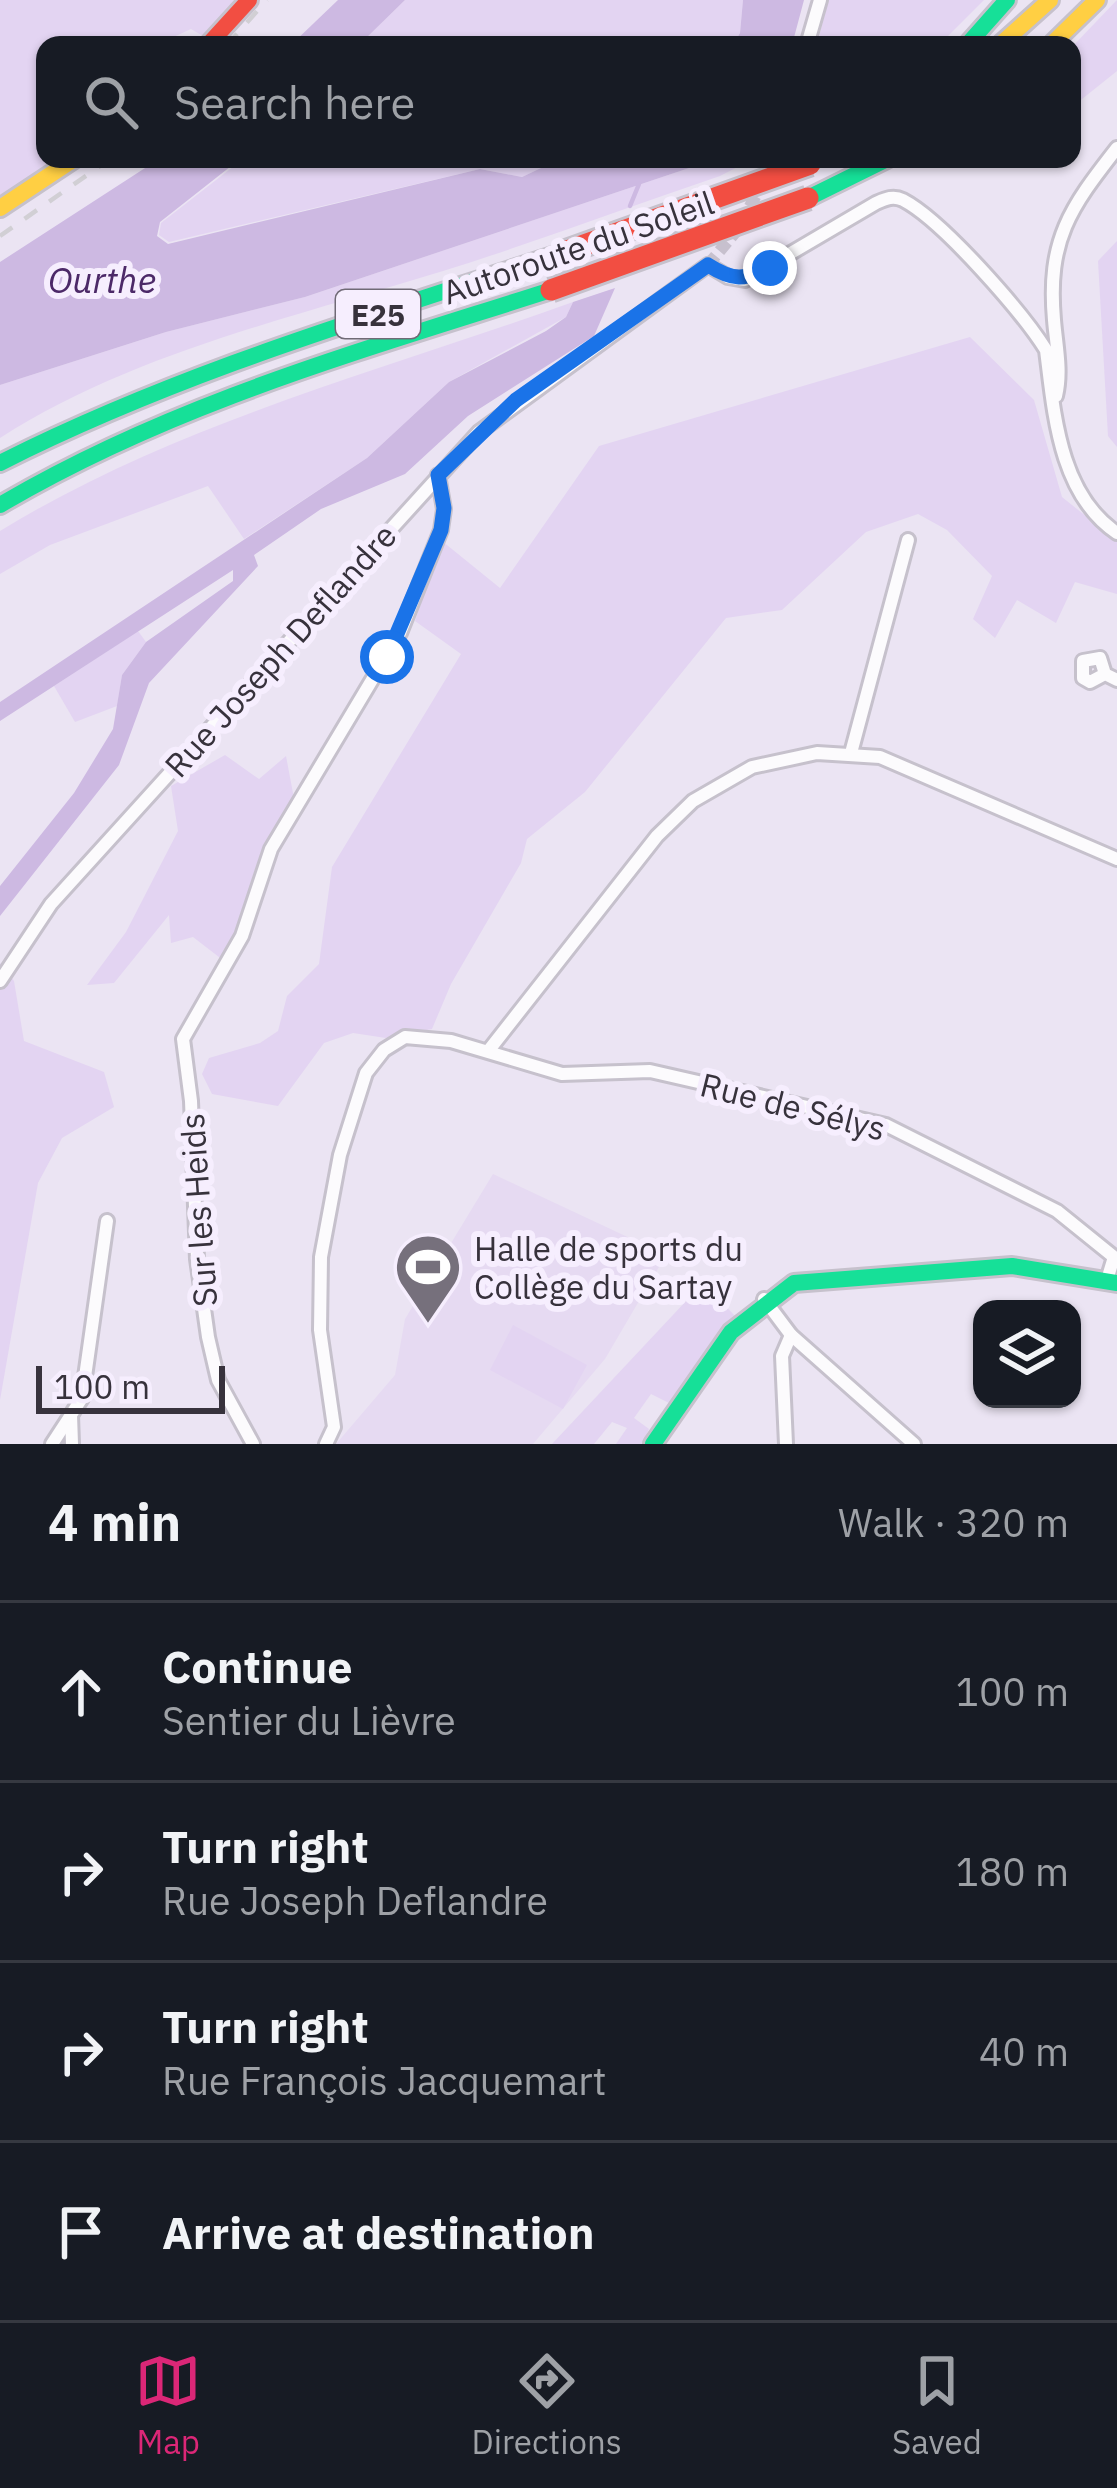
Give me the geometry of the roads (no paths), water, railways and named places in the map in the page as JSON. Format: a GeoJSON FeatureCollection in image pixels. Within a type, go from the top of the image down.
{"type":"FeatureCollection","features":[{"type":"Feature","properties":{"kind":"main road"},"geometry":{"type":"LineString","coordinates":[[216,36],[249,0]]}},
{"type":"Feature","properties":{"kind":"main road"},"geometry":{"type":"LineString","coordinates":[[975,36],[1007,0]]}},
{"type":"Feature","properties":{"kind":"main road"},"geometry":{"type":"LineString","coordinates":[[1010,36],[1050,0]]}},
{"type":"Feature","properties":{"kind":"main road"},"geometry":{"type":"LineString","coordinates":[[1060,36],[1096,0]]}},
{"type":"Feature","properties":{"kind":"main road"},"geometry":{"type":"LineString","coordinates":[[0,208],[60,168]]}},
{"type":"Feature","properties":{"kind":"main road","name":"Autoroute du Soleil"},"geometry":{"type":"LineString","coordinates":[[0,463],[53,434],[193,375],[562,253],[797,168]]}},
{"type":"Feature","properties":{"kind":"main road","name":"Autoroute du Soleil"},"geometry":{"type":"LineString","coordinates":[[0,505],[66,466],[178,415],[551,290],[808,198],[869,168]]}},
{"type":"Feature","properties":{"kind":"main road"},"geometry":{"type":"LineString","coordinates":[[653,1444],[736,1326],[764,1299],[809,1279],[1012,1266],[1112,1282]]}},
{"type":"Feature","properties":{"kind":"street"},"geometry":{"type":"LineString","coordinates":[[810,36],[820,0]]}},
{"type":"Feature","properties":{"kind":"street"},"geometry":{"type":"LineString","coordinates":[[1117,148],[1073,204],[1056,243],[1052,292],[1059,382],[1054,409],[1069,471],[1088,504],[1117,533]]}},
{"type":"Feature","properties":{"kind":"street","name":"Rue Joseph Deflandre"},"geometry":{"type":"LineString","coordinates":[[0,981],[51,904],[438,475],[516,400],[708,265],[728,278],[745,280],[876,203],[903,200],[958,248],[1035,333],[1046,350],[1054,409]]}},
{"type":"Feature","properties":{"kind":"street","name":"Sur les Heids"},"geometry":{"type":"LineString","coordinates":[[253,1444],[218,1380],[208,1337],[197,1259],[191,1101],[183,1039],[242,937],[271,849],[400,633],[441,530],[444,508],[438,475]]}},
{"type":"Feature","properties":{"kind":"street"},"geometry":{"type":"LineString","coordinates":[[851,753],[908,540]]}},
{"type":"Feature","properties":{"kind":"street"},"geometry":{"type":"LineString","coordinates":[[326,1444],[334,1427],[320,1330],[319,1272],[340,1155],[366,1073],[384,1050],[405,1037],[422,1034],[489,1050],[644,851],[693,801],[752,767],[786,757],[851,753],[905,764],[1117,859]]}},
{"type":"Feature","properties":{"kind":"street","name":"Rue de Sélys"},"geometry":{"type":"LineString","coordinates":[[489,1050],[562,1074],[650,1071],[886,1125],[1076,1223],[1114,1257],[1112,1282]]}},
{"type":"Feature","properties":{"kind":"street"},"geometry":{"type":"LineString","coordinates":[[52,1444],[82,1398],[107,1221]]}},
{"type":"Feature","properties":{"kind":"street"},"geometry":{"type":"LineString","coordinates":[[764,1299],[791,1335],[914,1444]]}},
{"type":"Feature","properties":{"kind":"street"},"geometry":{"type":"LineString","coordinates":[[786,1444],[782,1356],[791,1335]]}},
{"type":"Feature","properties":{"kind":"street"},"geometry":{"type":"LineString","coordinates":[[71,1415],[72,1444]]}},
{"type":"Feature","properties":{"kind":"water"},"geometry":{"type":"Polygon","coordinates":[[[338,0],[405,0],[368,36],[300,36],[338,0]]]}},
{"type":"Feature","properties":{"kind":"water"},"geometry":{"type":"Polygon","coordinates":[[[743,0],[804,0],[794,36],[740,33],[743,0]]]}},
{"type":"Feature","properties":{"kind":"water","name":"Ourthe"},"geometry":{"type":"Polygon","coordinates":[[[145,168],[229,168],[160,222],[157,236],[168,244],[480,169],[522,177],[541,168],[689,168],[305,297],[166,332],[0,385],[0,262],[145,168]]]}},
{"type":"Feature","properties":{"kind":"water"},"geometry":{"type":"Polygon","coordinates":[[[615,288],[594,336],[468,416],[405,474],[321,509],[254,555],[258,566],[149,683],[119,765],[0,916],[0,886],[74,793],[113,729],[122,675],[146,642],[233,581],[233,570],[0,721],[0,702],[367,458],[449,382],[546,331],[566,317],[573,302],[615,288]]]}},
{"type":"Feature","properties":{"kind":"waterway"},"geometry":{"type":"LineString","coordinates":[[630,206],[639,184]]}},
{"type":"Feature","properties":{"kind":"tunnel"},"geometry":{"type":"LineString","coordinates":[[708,265],[738,229],[770,168]]}},
{"type":"Feature","properties":{"kind":"railway"},"geometry":{"type":"LineString","coordinates":[[235,36],[267,0]]}},
{"type":"Feature","properties":{"kind":"railway"},"geometry":{"type":"LineString","coordinates":[[0,236],[97,168]]}},
{"type":"Feature","properties":{"kind":"place","name":"Halle de sports du Collège du Sartay"},"geometry":{"type":"Point","coordinates":[428,1326]}}]}
